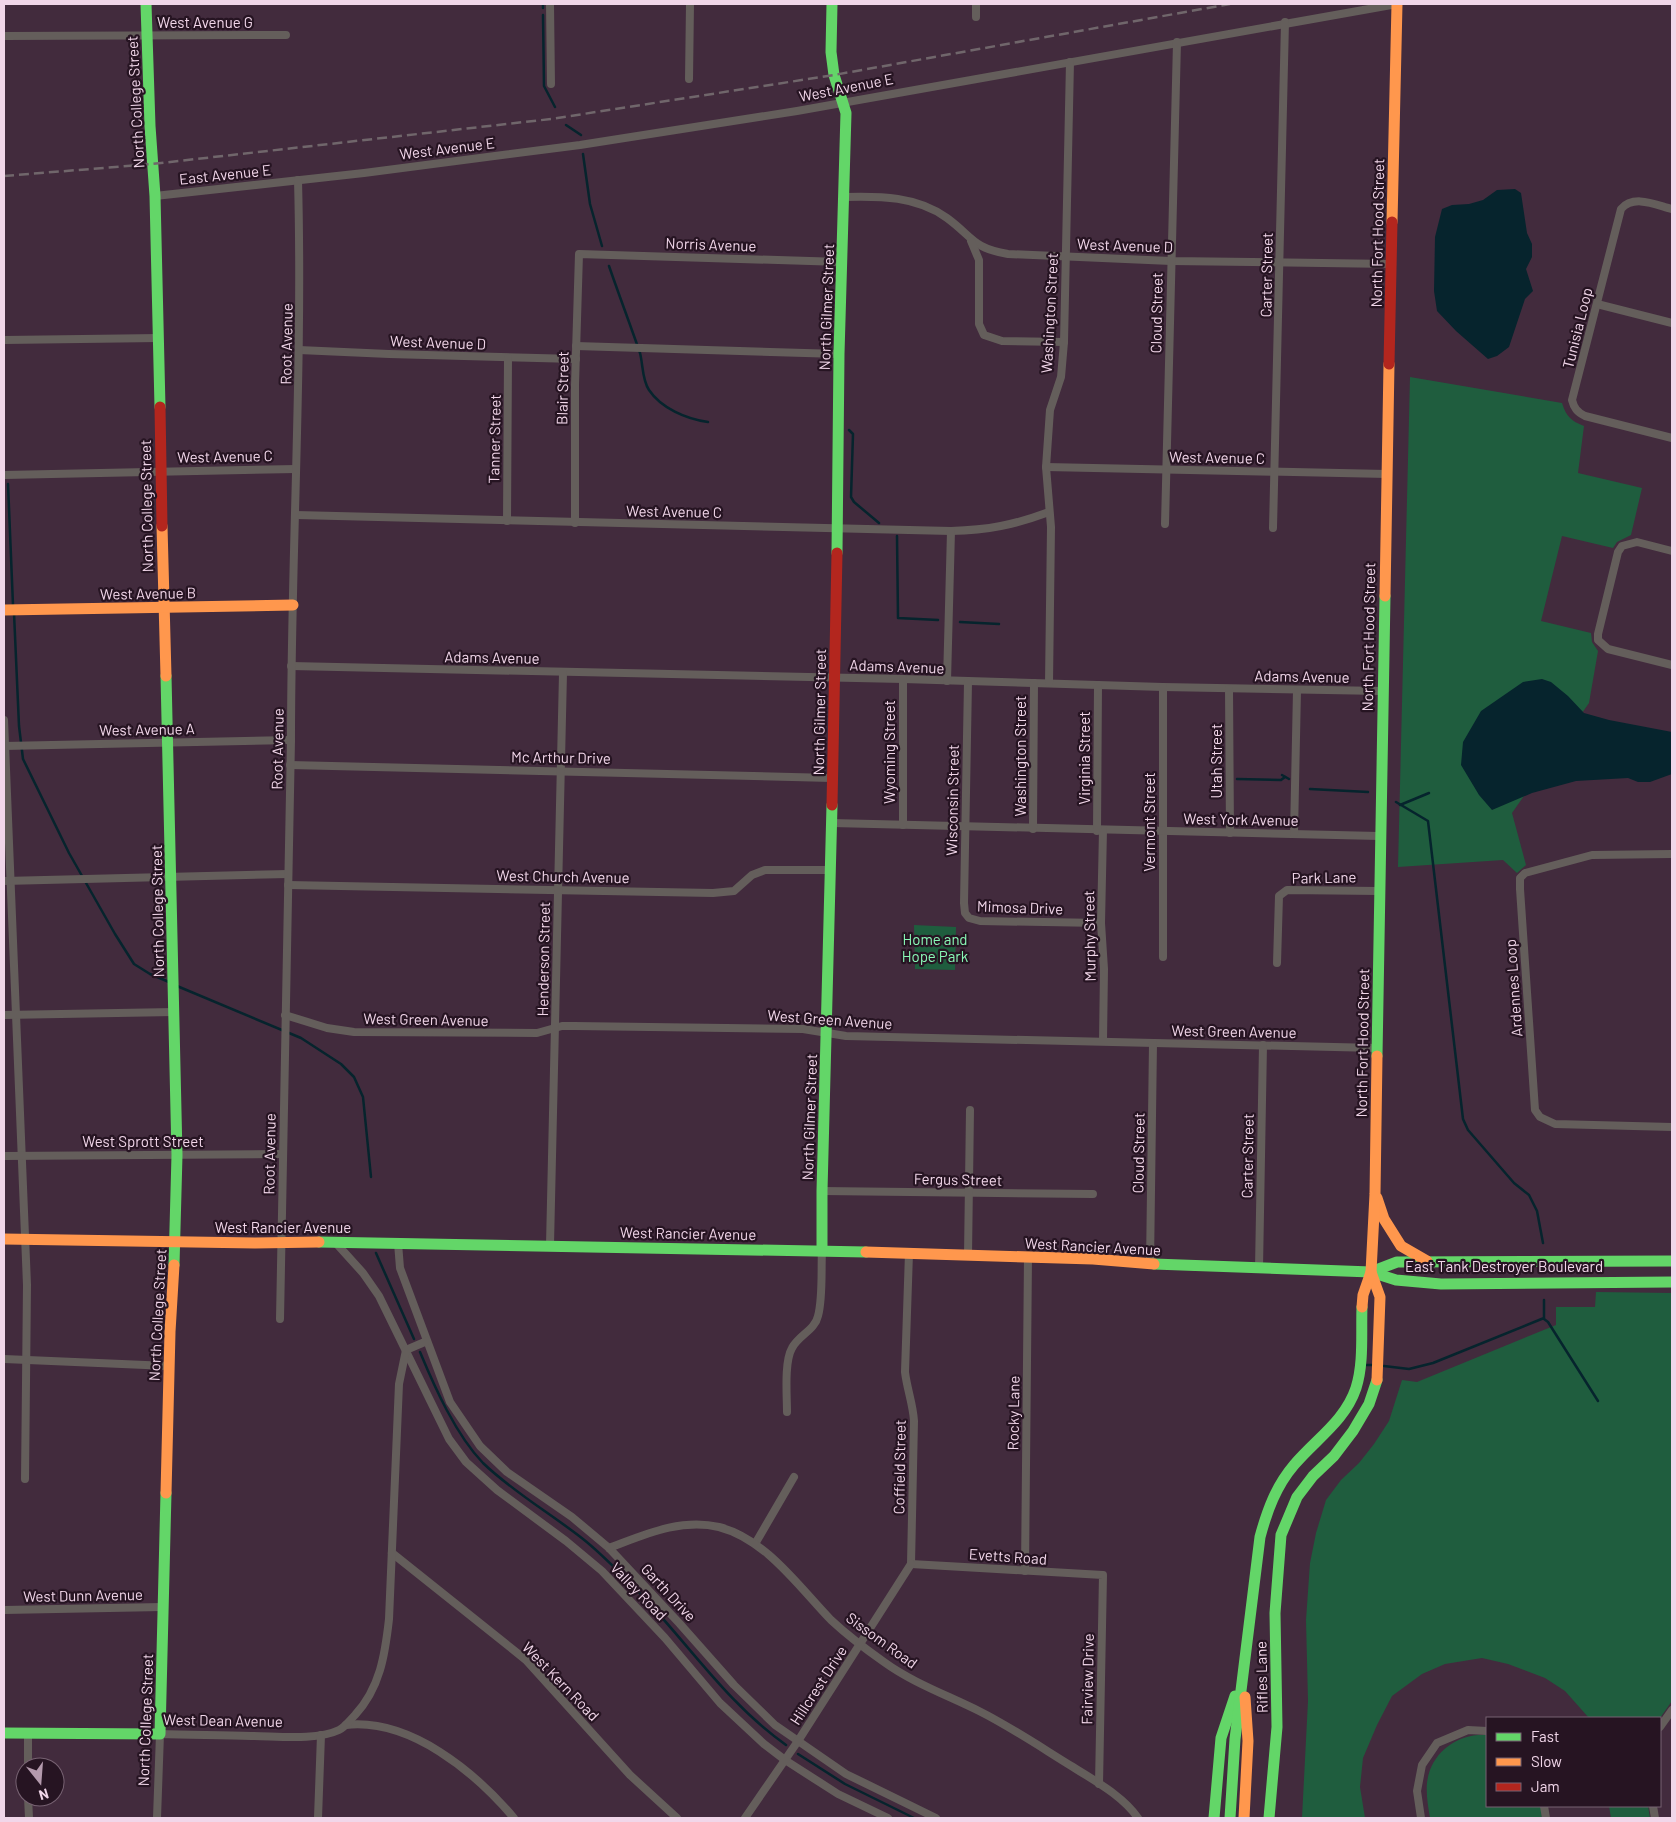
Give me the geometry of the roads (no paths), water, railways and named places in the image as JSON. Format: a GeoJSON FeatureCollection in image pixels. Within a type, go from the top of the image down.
{"type":"FeatureCollection","features":[{"type":"Feature","properties":{"kind":"street","name":"North College Street"},"geometry":{"type":"LineString","coordinates":[[146,4],[150,126],[155,196],[159,338],[160,471],[168,742],[176,1155],[176,1241],[169,1366],[157,1818]]}},
{"type":"Feature","properties":{"kind":"street"},"geometry":{"type":"LineString","coordinates":[[550,4],[551,84]]}},
{"type":"Feature","properties":{"kind":"street"},"geometry":{"type":"LineString","coordinates":[[689,79],[690,4]]}},
{"type":"Feature","properties":{"kind":"street","name":"North Gilmer Street"},"geometry":{"type":"LineString","coordinates":[[787,1412],[790,1351],[800,1336],[809,1331],[818,1317],[822,1250],[835,678],[839,354],[846,113],[834,76],[831,52],[832,4]]}},
{"type":"Feature","properties":{"kind":"street"},"geometry":{"type":"LineString","coordinates":[[976,4],[976,17]]}},
{"type":"Feature","properties":{"kind":"street","name":"West Avenue E"},"geometry":{"type":"LineString","coordinates":[[298,180],[580,145],[843,102],[1285,22],[1396,4]]}},
{"type":"Feature","properties":{"kind":"street","name":"North Fort Hood Street"},"geometry":{"type":"LineString","coordinates":[[1260,1537],[1267,1511],[1279,1486],[1294,1465],[1345,1411],[1356,1387],[1360,1364],[1363,1295],[1371,1272],[1375,1194],[1378,891],[1396,4]]}},
{"type":"Feature","properties":{"kind":"street","name":"Carter Street"},"geometry":{"type":"LineString","coordinates":[[1273,528],[1285,22]]}},
{"type":"Feature","properties":{"kind":"street","name":"West Avenue G"},"geometry":{"type":"LineString","coordinates":[[4,36],[286,35]]}},
{"type":"Feature","properties":{"kind":"street","name":"Cloud Street"},"geometry":{"type":"LineString","coordinates":[[1165,524],[1177,42]]}},
{"type":"Feature","properties":{"kind":"street","name":"Washington Street"},"geometry":{"type":"LineString","coordinates":[[1049,683],[1051,527],[1046,467],[1050,410],[1060,377],[1064,342],[1070,62]]}},
{"type":"Feature","properties":{"kind":"street","name":"East Avenue E"},"geometry":{"type":"LineString","coordinates":[[155,196],[298,180]]}},
{"type":"Feature","properties":{"kind":"street","name":"Root Avenue"},"geometry":{"type":"LineString","coordinates":[[280,1319],[291,666],[299,350],[298,180]]}},
{"type":"Feature","properties":{"kind":"street","name":"West Avenue D"},"geometry":{"type":"LineString","coordinates":[[844,197],[891,198],[921,203],[946,217],[979,246],[993,252],[1008,254],[1171,261],[1392,264]]}},
{"type":"Feature","properties":{"kind":"street","name":"Tunisia Loop"},"geometry":{"type":"LineString","coordinates":[[1672,209],[1637,200],[1630,201],[1620,209],[1572,400],[1574,407],[1585,416],[1672,438]]}},
{"type":"Feature","properties":{"kind":"street"},"geometry":{"type":"LineString","coordinates":[[970,239],[979,260],[980,324],[984,335],[1002,341],[1064,342]]}},
{"type":"Feature","properties":{"kind":"street","name":"Norris Avenue"},"geometry":{"type":"LineString","coordinates":[[579,254],[842,262]]}},
{"type":"Feature","properties":{"kind":"street","name":"Blair Street"},"geometry":{"type":"LineString","coordinates":[[575,523],[576,346],[579,254]]}},
{"type":"Feature","properties":{"kind":"street"},"geometry":{"type":"LineString","coordinates":[[1597,304],[1672,323]]}},
{"type":"Feature","properties":{"kind":"street"},"geometry":{"type":"LineString","coordinates":[[4,340],[159,338]]}},
{"type":"Feature","properties":{"kind":"street"},"geometry":{"type":"LineString","coordinates":[[576,346],[839,354]]}},
{"type":"Feature","properties":{"kind":"street","name":"West Avenue D"},"geometry":{"type":"LineString","coordinates":[[299,350],[576,359]]}},
{"type":"Feature","properties":{"kind":"street","name":"Tanner Street"},"geometry":{"type":"LineString","coordinates":[[507,521],[508,358]]}},
{"type":"Feature","properties":{"kind":"street","name":"West Avenue C"},"geometry":{"type":"LineString","coordinates":[[1046,467],[1387,474]]}},
{"type":"Feature","properties":{"kind":"street","name":"West Avenue C"},"geometry":{"type":"LineString","coordinates":[[4,475],[296,469]]}},
{"type":"Feature","properties":{"kind":"street","name":"West Avenue C"},"geometry":{"type":"LineString","coordinates":[[296,515],[950,531],[991,529],[1010,525],[1049,512]]}},
{"type":"Feature","properties":{"kind":"street"},"geometry":{"type":"LineString","coordinates":[[947,681],[950,531]]}},
{"type":"Feature","properties":{"kind":"street"},"geometry":{"type":"LineString","coordinates":[[1672,551],[1636,542],[1622,546],[1618,552],[1598,634],[1598,640],[1608,648],[1672,665]]}},
{"type":"Feature","properties":{"kind":"street","name":"West Avenue B"},"geometry":{"type":"LineString","coordinates":[[5,610],[293,605]]}},
{"type":"Feature","properties":{"kind":"street","name":"Adams Avenue"},"geometry":{"type":"LineString","coordinates":[[291,666],[903,679],[1229,689],[1382,691]]}},
{"type":"Feature","properties":{"kind":"street","name":"Henderson Street"},"geometry":{"type":"LineString","coordinates":[[550,1245],[563,672]]}},
{"type":"Feature","properties":{"kind":"street","name":"Wyoming Street"},"geometry":{"type":"LineString","coordinates":[[903,679],[903,825]]}},
{"type":"Feature","properties":{"kind":"street","name":"Wisconsin Street"},"geometry":{"type":"LineString","coordinates":[[968,682],[964,903],[965,913],[968,918]]}},
{"type":"Feature","properties":{"kind":"street","name":"Washington Street"},"geometry":{"type":"LineString","coordinates":[[1033,829],[1034,684]]}},
{"type":"Feature","properties":{"kind":"street","name":"Virginia Street"},"geometry":{"type":"LineString","coordinates":[[1098,685],[1100,830]]}},
{"type":"Feature","properties":{"kind":"street","name":"Vermont Street"},"geometry":{"type":"LineString","coordinates":[[1163,687],[1163,957]]}},
{"type":"Feature","properties":{"kind":"street","name":"Utah Street"},"geometry":{"type":"LineString","coordinates":[[1229,689],[1230,833]]}},
{"type":"Feature","properties":{"kind":"street"},"geometry":{"type":"LineString","coordinates":[[1294,834],[1297,690]]}},
{"type":"Feature","properties":{"kind":"street"},"geometry":{"type":"LineString","coordinates":[[4,720],[7,746],[7,881],[16,1015],[28,1285],[25,1479]]}},
{"type":"Feature","properties":{"kind":"street","name":"West Avenue A"},"geometry":{"type":"LineString","coordinates":[[7,746],[291,740]]}},
{"type":"Feature","properties":{"kind":"street","name":"Mc Arthur Drive"},"geometry":{"type":"LineString","coordinates":[[290,765],[832,778]]}},
{"type":"Feature","properties":{"kind":"street","name":"West York Avenue"},"geometry":{"type":"LineString","coordinates":[[832,823],[1380,836]]}},
{"type":"Feature","properties":{"kind":"street","name":"Murphy Street"},"geometry":{"type":"LineString","coordinates":[[1100,830],[1101,923],[1104,969],[1103,1041]]}},
{"type":"Feature","properties":{"kind":"street","name":"Ardennes Loop"},"geometry":{"type":"LineString","coordinates":[[1672,854],[1592,855],[1524,873],[1520,878],[1535,1110],[1540,1117],[1554,1124],[1672,1126]]}},
{"type":"Feature","properties":{"kind":"street","name":"West Church Avenue"},"geometry":{"type":"LineString","coordinates":[[288,885],[726,892],[734,891],[752,875],[766,870],[830,870]]}},
{"type":"Feature","properties":{"kind":"street"},"geometry":{"type":"LineString","coordinates":[[7,881],[288,874]]}},
{"type":"Feature","properties":{"kind":"street","name":"Park Lane"},"geometry":{"type":"LineString","coordinates":[[1278,963],[1279,896],[1284,892],[1301,890],[1378,891]]}},
{"type":"Feature","properties":{"kind":"street","name":"Mimosa Drive"},"geometry":{"type":"LineString","coordinates":[[968,918],[980,921],[1101,923]]}},
{"type":"Feature","properties":{"kind":"street"},"geometry":{"type":"LineString","coordinates":[[4,1015],[174,1007]]}},
{"type":"Feature","properties":{"kind":"street","name":"West Green Avenue"},"geometry":{"type":"LineString","coordinates":[[285,1019],[354,1032],[517,1034],[537,1033],[555,1028],[574,1026],[793,1029],[846,1036],[1377,1048]]}},
{"type":"Feature","properties":{"kind":"street","name":"Cloud Street"},"geometry":{"type":"LineString","coordinates":[[1150,1264],[1153,1043]]}},
{"type":"Feature","properties":{"kind":"street","name":"Carter Street"},"geometry":{"type":"LineString","coordinates":[[1259,1268],[1263,1045]]}},
{"type":"Feature","properties":{"kind":"street"},"geometry":{"type":"LineString","coordinates":[[968,1255],[970,1110]]}},
{"type":"Feature","properties":{"kind":"street","name":"West Sprott Street"},"geometry":{"type":"LineString","coordinates":[[4,1156],[283,1154]]}},
{"type":"Feature","properties":{"kind":"street","name":"Fergus Street"},"geometry":{"type":"LineString","coordinates":[[822,1191],[1093,1194]]}},
{"type":"Feature","properties":{"kind":"street"},"geometry":{"type":"LineString","coordinates":[[1375,1194],[1384,1218],[1401,1246],[1428,1262]]}},
{"type":"Feature","properties":{"kind":"street","name":"West Rancier Avenue"},"geometry":{"type":"LineString","coordinates":[[4,1239],[822,1250],[1093,1259],[1150,1264],[1371,1272]]}},
{"type":"Feature","properties":{"kind":"street"},"geometry":{"type":"LineString","coordinates":[[318,1818],[321,1735],[338,1730],[346,1725],[370,1696],[379,1675],[386,1650],[391,1584],[399,1384],[406,1350],[379,1296],[363,1273],[335,1242]]}},
{"type":"Feature","properties":{"kind":"street","name":"Garth Drive"},"geometry":{"type":"LineString","coordinates":[[398,1243],[400,1268],[450,1402],[480,1446],[507,1472],[572,1517],[609,1548],[734,1685],[775,1725],[846,1774],[936,1818]]}},
{"type":"Feature","properties":{"kind":"street","name":"Coffield Street"},"geometry":{"type":"LineString","coordinates":[[909,1253],[905,1372],[914,1421],[911,1564]]}},
{"type":"Feature","properties":{"kind":"street","name":"Rocky Lane"},"geometry":{"type":"LineString","coordinates":[[1024,1571],[1028,1257]]}},
{"type":"Feature","properties":{"kind":"street","name":"East Tank Destroyer Boulevard"},"geometry":{"type":"LineString","coordinates":[[1371,1272],[1397,1262],[1672,1261]]}},
{"type":"Feature","properties":{"kind":"street","name":"North Fort Hood Street"},"geometry":{"type":"LineString","coordinates":[[1281,1535],[1297,1497],[1313,1476],[1334,1456],[1353,1431],[1368,1404],[1378,1378],[1381,1322],[1380,1297],[1371,1272]]}},
{"type":"Feature","properties":{"kind":"street","name":"East Tank Destroyer Boulevard"},"geometry":{"type":"LineString","coordinates":[[1371,1272],[1396,1280],[1441,1284],[1672,1282]]}},
{"type":"Feature","properties":{"kind":"street"},"geometry":{"type":"LineString","coordinates":[[406,1350],[427,1341]]}},
{"type":"Feature","properties":{"kind":"street","name":"Valley Road"},"geometry":{"type":"LineString","coordinates":[[406,1350],[449,1439],[466,1462],[497,1490],[566,1541],[602,1571],[665,1638],[720,1703],[764,1744],[785,1760],[838,1794],[888,1818]]}},
{"type":"Feature","properties":{"kind":"street"},"geometry":{"type":"LineString","coordinates":[[4,1360],[169,1366]]}},
{"type":"Feature","properties":{"kind":"street"},"geometry":{"type":"LineString","coordinates":[[755,1544],[794,1476]]}},
{"type":"Feature","properties":{"kind":"street","name":"Sissom Road"},"geometry":{"type":"LineString","coordinates":[[609,1548],[657,1529],[702,1525],[720,1528],[755,1544],[770,1556],[833,1622],[884,1662],[909,1678],[986,1714],[1099,1784],[1124,1803],[1138,1818]]}},
{"type":"Feature","properties":{"kind":"street","name":"Rifles Lane"},"geometry":{"type":"LineString","coordinates":[[1270,1818],[1277,1727],[1275,1613],[1281,1535]]}},
{"type":"Feature","properties":{"kind":"street","name":"Rifles Lane"},"geometry":{"type":"LineString","coordinates":[[1244,1673],[1260,1537]]}},
{"type":"Feature","properties":{"kind":"street","name":"West Kern Road"},"geometry":{"type":"LineString","coordinates":[[392,1553],[526,1660],[630,1775],[678,1818]]}},
{"type":"Feature","properties":{"kind":"street","name":"Evetts Road"},"geometry":{"type":"LineString","coordinates":[[911,1564],[1103,1575]]}},
{"type":"Feature","properties":{"kind":"street","name":"Hillcrest Drive"},"geometry":{"type":"LineString","coordinates":[[745,1818],[798,1741],[911,1564]]}},
{"type":"Feature","properties":{"kind":"street","name":"Fairview Drive"},"geometry":{"type":"LineString","coordinates":[[1099,1784],[1103,1575]]}},
{"type":"Feature","properties":{"kind":"street","name":"West Dunn Avenue"},"geometry":{"type":"LineString","coordinates":[[4,1610],[162,1607]]}},
{"type":"Feature","properties":{"kind":"street"},"geometry":{"type":"LineString","coordinates":[[1214,1818],[1220,1738],[1244,1673]]}},
{"type":"Feature","properties":{"kind":"street"},"geometry":{"type":"LineString","coordinates":[[1222,1818],[1228,1739],[1244,1673]]}},
{"type":"Feature","properties":{"kind":"street"},"geometry":{"type":"LineString","coordinates":[[1230,1818],[1235,1739],[1244,1673]]}},
{"type":"Feature","properties":{"kind":"street"},"geometry":{"type":"LineString","coordinates":[[1237,1818],[1244,1673]]}},
{"type":"Feature","properties":{"kind":"street"},"geometry":{"type":"LineString","coordinates":[[1244,1673],[1248,1741],[1244,1818]]}},
{"type":"Feature","properties":{"kind":"street"},"geometry":{"type":"LineString","coordinates":[[1661,1726],[1672,1710]]}},
{"type":"Feature","properties":{"kind":"street"},"geometry":{"type":"LineString","coordinates":[[346,1725],[362,1723],[377,1726],[430,1745],[465,1770],[514,1818]]}},
{"type":"Feature","properties":{"kind":"street"},"geometry":{"type":"LineString","coordinates":[[1421,1818],[1416,1791],[1422,1765],[1437,1743],[1468,1730],[1486,1731]]}},
{"type":"Feature","properties":{"kind":"street","name":"West Dean Avenue"},"geometry":{"type":"LineString","coordinates":[[4,1733],[321,1735]]}},
{"type":"Feature","properties":{"kind":"street"},"geometry":{"type":"LineString","coordinates":[[28,1734],[28,1757]]}},
{"type":"Feature","properties":{"kind":"water"},"geometry":{"type":"Polygon","coordinates":[[[1515,189],[1521,193],[1527,233],[1532,244],[1532,257],[1526,269],[1533,291],[1525,299],[1509,347],[1497,356],[1488,359],[1456,331],[1437,311],[1434,291],[1435,237],[1442,209],[1452,205],[1469,204],[1483,200],[1497,190],[1515,189]]]}},
{"type":"Feature","properties":{"kind":"water"},"geometry":{"type":"Polygon","coordinates":[[[1542,679],[1551,682],[1584,713],[1609,720],[1672,732],[1672,774],[1650,782],[1638,782],[1628,778],[1576,781],[1532,793],[1492,810],[1479,795],[1461,765],[1463,742],[1481,711],[1523,682],[1542,679]]]}},
{"type":"Feature","properties":{"kind":"waterway"},"geometry":{"type":"LineString","coordinates":[[543,15],[544,86],[555,107]]}},
{"type":"Feature","properties":{"kind":"waterway"},"geometry":{"type":"LineString","coordinates":[[566,125],[581,135]]}},
{"type":"Feature","properties":{"kind":"waterway"},"geometry":{"type":"LineString","coordinates":[[583,154],[590,204],[602,246]]}},
{"type":"Feature","properties":{"kind":"waterway"},"geometry":{"type":"LineString","coordinates":[[609,266],[640,353],[644,377],[649,390],[660,402],[675,412],[708,422]]}},
{"type":"Feature","properties":{"kind":"waterway"},"geometry":{"type":"LineString","coordinates":[[849,430],[853,434],[851,497],[854,502],[879,523]]}},
{"type":"Feature","properties":{"kind":"waterway"},"geometry":{"type":"LineString","coordinates":[[8,484],[13,605]]}},
{"type":"Feature","properties":{"kind":"waterway"},"geometry":{"type":"LineString","coordinates":[[897,536],[898,618],[938,620]]}},
{"type":"Feature","properties":{"kind":"waterway"},"geometry":{"type":"LineString","coordinates":[[14,613],[19,726],[23,759],[69,853],[134,964],[150,974],[169,982]]}},
{"type":"Feature","properties":{"kind":"waterway"},"geometry":{"type":"LineString","coordinates":[[960,622],[999,624]]}},
{"type":"Feature","properties":{"kind":"waterway"},"geometry":{"type":"LineString","coordinates":[[1282,775],[1289,779]]}},
{"type":"Feature","properties":{"kind":"waterway"},"geometry":{"type":"LineString","coordinates":[[1237,779],[1281,780],[1285,777]]}},
{"type":"Feature","properties":{"kind":"waterway"},"geometry":{"type":"LineString","coordinates":[[1310,789],[1368,792]]}},
{"type":"Feature","properties":{"kind":"waterway"},"geometry":{"type":"LineString","coordinates":[[1400,805],[1429,793]]}},
{"type":"Feature","properties":{"kind":"waterway"},"geometry":{"type":"LineString","coordinates":[[1396,802],[1428,821],[1463,1119],[1468,1130],[1514,1183],[1529,1195],[1537,1211],[1543,1243]]}},
{"type":"Feature","properties":{"kind":"waterway"},"geometry":{"type":"LineString","coordinates":[[177,986],[301,1038],[341,1064],[354,1077],[363,1097],[371,1177]]}},
{"type":"Feature","properties":{"kind":"waterway"},"geometry":{"type":"LineString","coordinates":[[376,1253],[414,1339]]}},
{"type":"Feature","properties":{"kind":"waterway"},"geometry":{"type":"LineString","coordinates":[[1384,1366],[1409,1369],[1433,1363],[1544,1318],[1544,1300]]}},
{"type":"Feature","properties":{"kind":"waterway"},"geometry":{"type":"LineString","coordinates":[[1544,1319],[1548,1322],[1598,1401]]}},
{"type":"Feature","properties":{"kind":"waterway"},"geometry":{"type":"LineString","coordinates":[[420,1352],[439,1396],[455,1425],[473,1452],[483,1463],[519,1493],[599,1552],[644,1598],[721,1686],[763,1727],[786,1745]]}},
{"type":"Feature","properties":{"kind":"waterway"},"geometry":{"type":"LineString","coordinates":[[1366,1365],[1373,1365]]}},
{"type":"Feature","properties":{"kind":"waterway"},"geometry":{"type":"LineString","coordinates":[[798,1754],[845,1784],[914,1818]]}},
{"type":"Feature","properties":{"kind":"railway"},"geometry":{"type":"LineString","coordinates":[[4,176],[152,164],[551,119],[834,75],[1230,4]]}},
{"type":"Feature","properties":{"kind":"park label","name":"Home and Hope Park"},"geometry":{"type":"Point","coordinates":[935,948]}}]}
